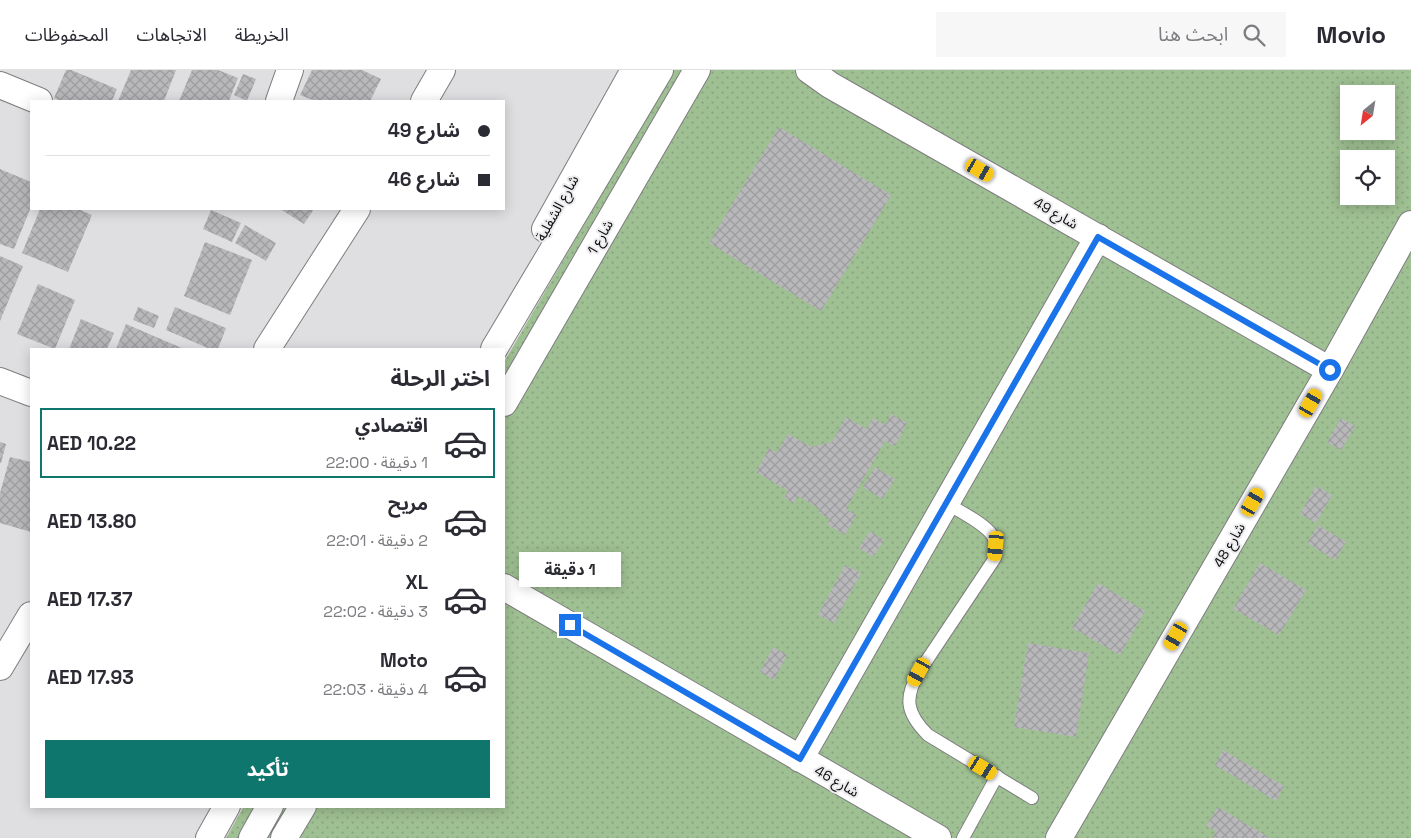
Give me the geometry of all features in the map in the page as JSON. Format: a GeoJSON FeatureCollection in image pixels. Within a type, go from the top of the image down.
{"type":"FeatureCollection","features":[{"type":"Feature","properties":{"kind":"street"},"geometry":{"type":"LineString","coordinates":[[279,100],[290,70]]}},
{"type":"Feature","properties":{"kind":"street"},"geometry":{"type":"LineString","coordinates":[[425,100],[442,70]]}},
{"type":"Feature","properties":{"kind":"street","name":"شارع الشفلية"},"geometry":{"type":"LineString","coordinates":[[488,348],[499,312],[634,70]]}},
{"type":"Feature","properties":{"kind":"street"},"geometry":{"type":"LineString","coordinates":[[495,348],[660,70]]}},
{"type":"Feature","properties":{"kind":"street","name":"شارع 1"},"geometry":{"type":"LineString","coordinates":[[505,401],[697,70]]}},
{"type":"Feature","properties":{"kind":"street","name":"شارع 49"},"geometry":{"type":"LineString","coordinates":[[809,70],[830,85],[1330,370]]}},
{"type":"Feature","properties":{"kind":"street"},"geometry":{"type":"LineString","coordinates":[[0,85],[37,100]]}},
{"type":"Feature","properties":{"kind":"street"},"geometry":{"type":"LineString","coordinates":[[268,348],[356,210]]}},
{"type":"Feature","properties":{"kind":"street","name":"شارع 48"},"geometry":{"type":"LineString","coordinates":[[1059,838],[1330,370],[1411,224]]}},
{"type":"Feature","properties":{"kind":"street"},"geometry":{"type":"LineString","coordinates":[[800,759],[1098,237]]}},
{"type":"Feature","properties":{"kind":"street"},"geometry":{"type":"LineString","coordinates":[[0,381],[30,393]]}},
{"type":"Feature","properties":{"kind":"street","name":"شارع 46"},"geometry":{"type":"LineString","coordinates":[[505,588],[938,838]]}},
{"type":"Feature","properties":{"kind":"street"},"geometry":{"type":"LineString","coordinates":[[0,667],[30,617]]}},
{"type":"Feature","properties":{"kind":"street"},"geometry":{"type":"LineString","coordinates":[[208,838],[226,808]]}},
{"type":"Feature","properties":{"kind":"street"},"geometry":{"type":"LineString","coordinates":[[252,838],[269,808]]}},
{"type":"Feature","properties":{"kind":"street"},"geometry":{"type":"LineString","coordinates":[[284,838],[302,808]]}},
{"type":"Feature","properties":{"kind":"lane"},"geometry":{"type":"LineString","coordinates":[[946,503],[983,526],[992,535],[996,546],[995,558],[910,687],[909,705],[916,722],[928,735],[1032,798]]}},
{"type":"Feature","properties":{"kind":"lane"},"geometry":{"type":"LineString","coordinates":[[963,838],[997,776]]}},
{"type":"Feature","properties":{"kind":"green space"},"geometry":{"type":"Polygon","coordinates":[[[674,70],[1411,70],[1411,838],[226,838],[243,808],[505,808],[505,360],[674,70]]]}},
{"type":"Feature","properties":{"kind":"building"},"geometry":{"type":"Polygon","coordinates":[[[66,70],[71,70],[117,89],[112,100],[59,100],[54,98],[66,70]]]}},
{"type":"Feature","properties":{"kind":"building"},"geometry":{"type":"Polygon","coordinates":[[[131,70],[176,70],[164,100],[118,100],[131,70]]]}},
{"type":"Feature","properties":{"kind":"building"},"geometry":{"type":"Polygon","coordinates":[[[192,70],[218,70],[238,78],[229,100],[179,100],[192,70]]]}},
{"type":"Feature","properties":{"kind":"building"},"geometry":{"type":"Polygon","coordinates":[[[312,70],[362,70],[381,79],[370,100],[312,100],[300,95],[312,70]]]}},
{"type":"Feature","properties":{"kind":"building"},"geometry":{"type":"Polygon","coordinates":[[[243,74],[256,79],[247,100],[234,95],[243,74]]]}},
{"type":"Feature","properties":{"kind":"building"},"geometry":{"type":"Polygon","coordinates":[[[779,127],[891,195],[821,311],[709,243],[779,127]]]}},
{"type":"Feature","properties":{"kind":"building"},"geometry":{"type":"Polygon","coordinates":[[[0,169],[30,182],[30,209],[14,249],[0,244],[0,169]]]}},
{"type":"Feature","properties":{"kind":"building"},"geometry":{"type":"Polygon","coordinates":[[[40,210],[80,210],[92,215],[68,272],[22,253],[40,210]]]}},
{"type":"Feature","properties":{"kind":"building"},"geometry":{"type":"Polygon","coordinates":[[[211,210],[241,223],[232,242],[203,229],[211,210]]]}},
{"type":"Feature","properties":{"kind":"building"},"geometry":{"type":"Polygon","coordinates":[[[282,210],[313,210],[304,224],[282,210]]]}},
{"type":"Feature","properties":{"kind":"building"},"geometry":{"type":"Polygon","coordinates":[[[245,225],[276,243],[266,261],[235,243],[245,225]]]}},
{"type":"Feature","properties":{"kind":"building"},"geometry":{"type":"Polygon","coordinates":[[[205,242],[252,260],[230,315],[184,296],[205,242]]]}},
{"type":"Feature","properties":{"kind":"building"},"geometry":{"type":"Polygon","coordinates":[[[0,256],[23,266],[0,321],[0,256]]]}},
{"type":"Feature","properties":{"kind":"building"},"geometry":{"type":"Polygon","coordinates":[[[38,284],[75,300],[55,348],[17,334],[38,284]]]}},
{"type":"Feature","properties":{"kind":"building"},"geometry":{"type":"Polygon","coordinates":[[[138,307],[159,316],[154,328],[133,320],[138,307]]]}},
{"type":"Feature","properties":{"kind":"building"},"geometry":{"type":"Polygon","coordinates":[[[175,307],[226,328],[218,348],[208,348],[166,330],[175,307]]]}},
{"type":"Feature","properties":{"kind":"building"},"geometry":{"type":"Polygon","coordinates":[[[81,319],[114,333],[107,348],[69,348],[81,319]]]}},
{"type":"Feature","properties":{"kind":"building"},"geometry":{"type":"Polygon","coordinates":[[[126,324],[182,348],[116,348],[126,324]]]}},
{"type":"Feature","properties":{"kind":"building"},"geometry":{"type":"Polygon","coordinates":[[[891,414],[907,423],[895,446],[885,441],[846,509],[856,515],[845,535],[827,524],[830,519],[818,512],[820,509],[798,496],[794,503],[784,498],[788,491],[756,472],[769,448],[777,453],[788,434],[811,447],[832,442],[846,417],[867,429],[873,418],[885,425],[891,414]]]}},
{"type":"Feature","properties":{"kind":"building"},"geometry":{"type":"Polygon","coordinates":[[[1341,418],[1355,426],[1341,450],[1327,442],[1341,418]]]}},
{"type":"Feature","properties":{"kind":"building"},"geometry":{"type":"Polygon","coordinates":[[[0,442],[6,444],[1,463],[0,463],[0,442]]]}},
{"type":"Feature","properties":{"kind":"building"},"geometry":{"type":"Polygon","coordinates":[[[10,457],[30,462],[30,532],[0,523],[0,493],[10,457]]]}},
{"type":"Feature","properties":{"kind":"building"},"geometry":{"type":"Polygon","coordinates":[[[875,467],[895,479],[882,499],[863,487],[875,467]]]}},
{"type":"Feature","properties":{"kind":"building"},"geometry":{"type":"Polygon","coordinates":[[[1316,486],[1332,495],[1316,523],[1300,514],[1316,486]]]}},
{"type":"Feature","properties":{"kind":"building"},"geometry":{"type":"Polygon","coordinates":[[[1318,525],[1346,542],[1335,560],[1307,543],[1318,525]]]}},
{"type":"Feature","properties":{"kind":"building"},"geometry":{"type":"Polygon","coordinates":[[[870,531],[884,540],[873,557],[859,548],[870,531]]]}},
{"type":"Feature","properties":{"kind":"building"},"geometry":{"type":"Polygon","coordinates":[[[1260,563],[1306,590],[1279,635],[1233,609],[1260,563]]]}},
{"type":"Feature","properties":{"kind":"building"},"geometry":{"type":"Polygon","coordinates":[[[845,565],[861,573],[834,623],[818,615],[845,565]]]}},
{"type":"Feature","properties":{"kind":"building"},"geometry":{"type":"Polygon","coordinates":[[[1098,583],[1145,611],[1120,655],[1072,628],[1098,583]]]}},
{"type":"Feature","properties":{"kind":"building"},"geometry":{"type":"Polygon","coordinates":[[[1028,643],[1089,653],[1076,737],[1014,727],[1028,643]]]}},
{"type":"Feature","properties":{"kind":"building"},"geometry":{"type":"Polygon","coordinates":[[[773,647],[787,655],[774,680],[760,672],[773,647]]]}},
{"type":"Feature","properties":{"kind":"building"},"geometry":{"type":"Polygon","coordinates":[[[1223,750],[1284,786],[1276,801],[1215,765],[1223,750]]]}},
{"type":"Feature","properties":{"kind":"building"},"geometry":{"type":"Polygon","coordinates":[[[1218,807],[1270,838],[1212,838],[1216,831],[1206,826],[1218,807]]]}},
{"type":"Feature","properties":{"kind":"route"},"geometry":{"type":"LineString","coordinates":[[570,625],[800,759],[1098,237],[1330,370]]}}]}
